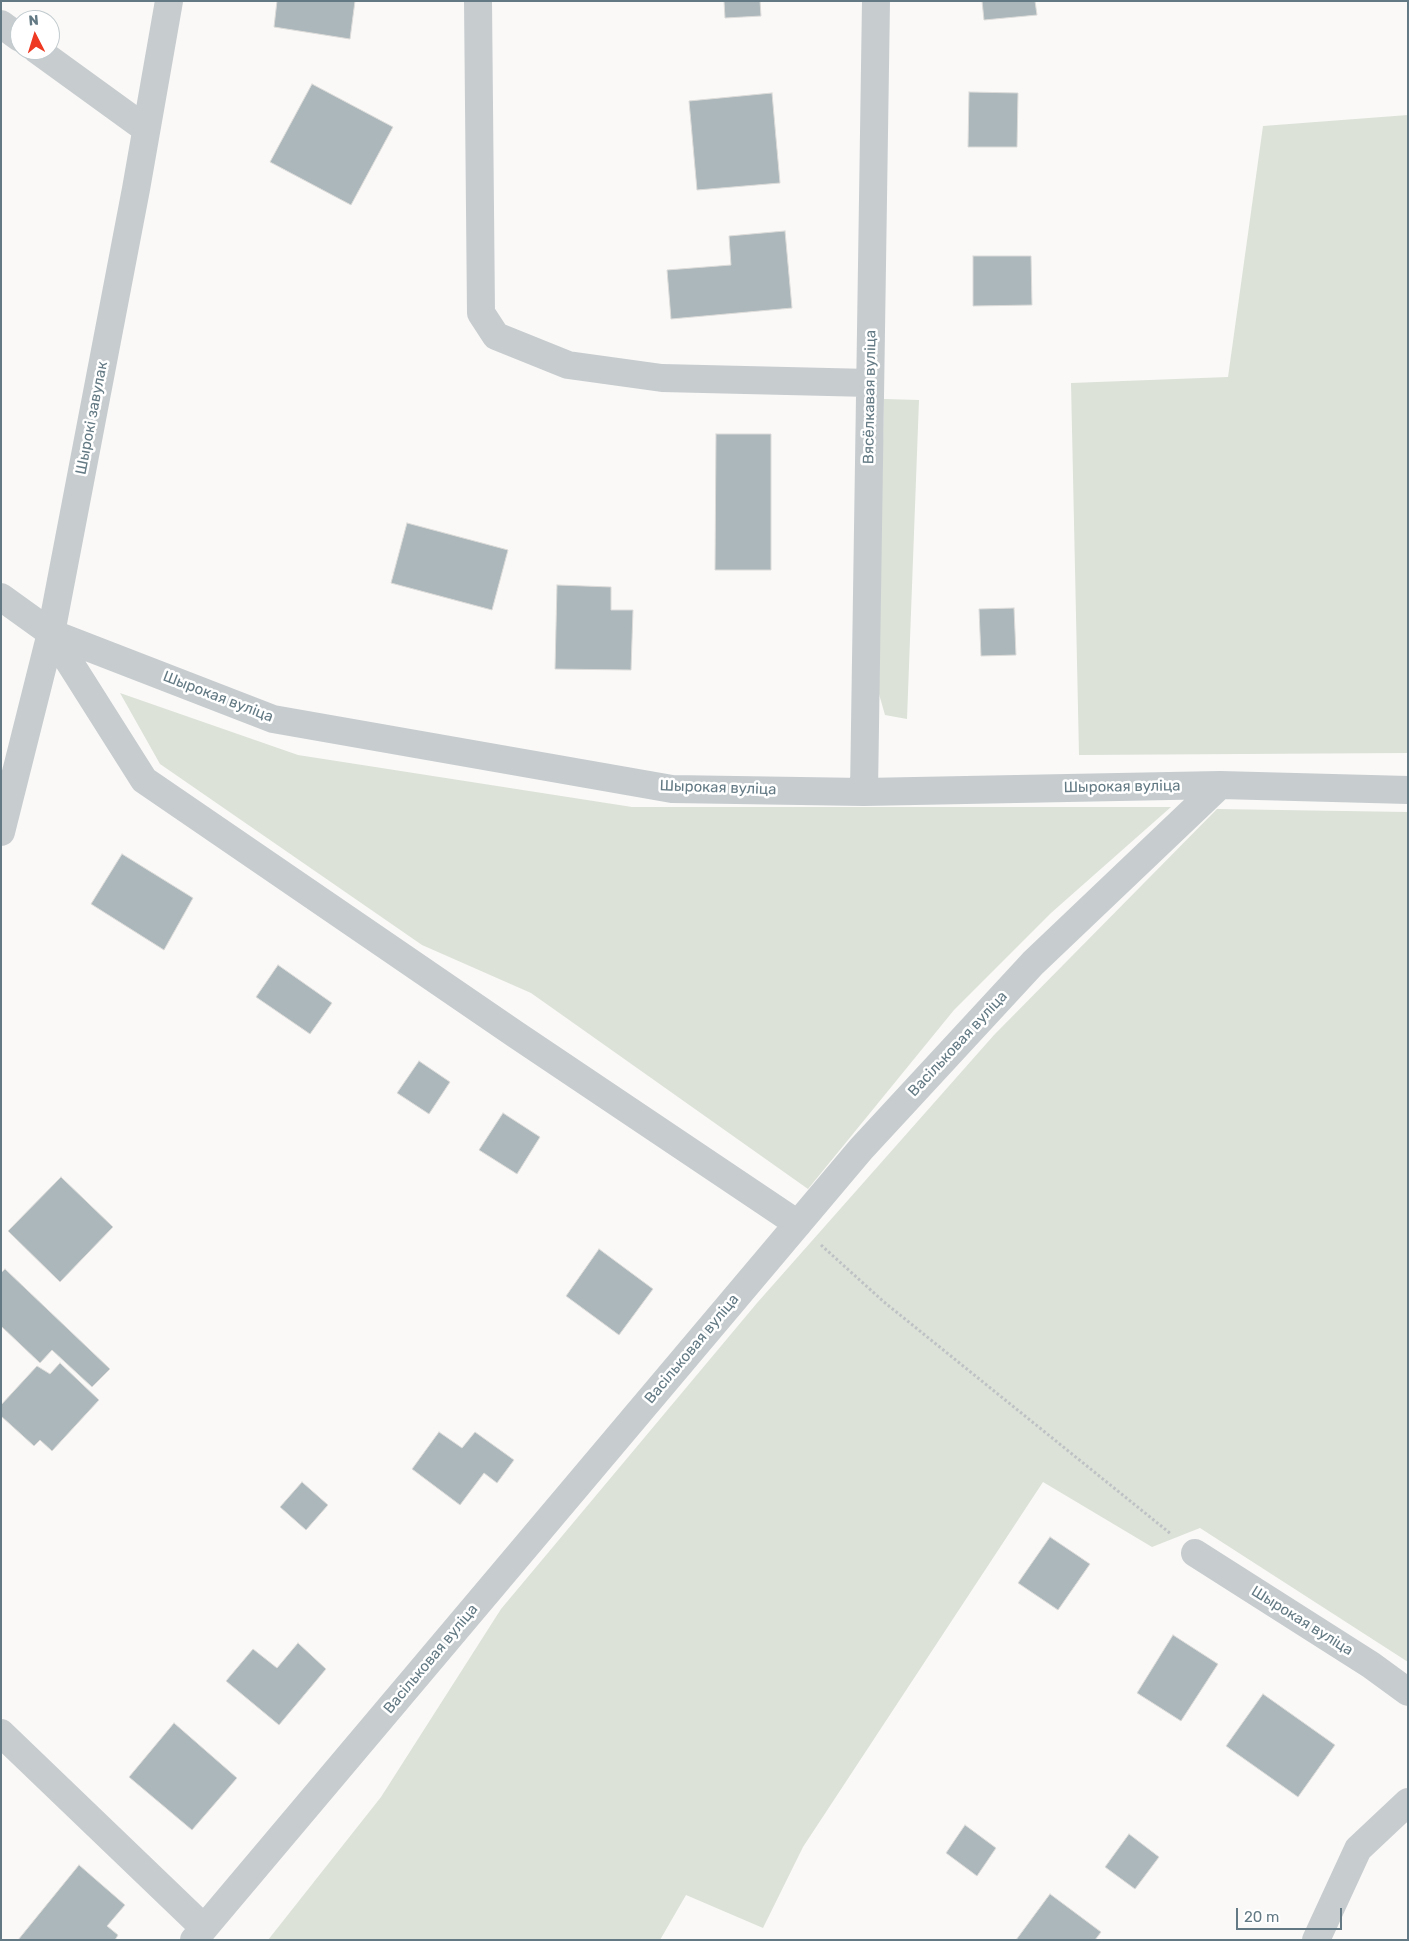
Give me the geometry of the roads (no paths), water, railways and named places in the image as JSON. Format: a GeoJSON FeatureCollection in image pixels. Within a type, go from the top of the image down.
{"type":"FeatureCollection","features":[{"type":"Feature","properties":{"kind":"street","name":"Шырокі завулак"},"geometry":{"type":"LineString","coordinates":[[1,832],[51,633],[169,1]]}},
{"type":"Feature","properties":{"kind":"street"},"geometry":{"type":"LineString","coordinates":[[478,1],[481,313],[496,336],[568,366],[662,378],[870,383]]}},
{"type":"Feature","properties":{"kind":"street","name":"Вясёлкавая вуліца"},"geometry":{"type":"LineString","coordinates":[[864,792],[876,1]]}},
{"type":"Feature","properties":{"kind":"street"},"geometry":{"type":"LineString","coordinates":[[51,60],[146,129]]}},
{"type":"Feature","properties":{"kind":"street","name":"Шырокая вуліца"},"geometry":{"type":"LineString","coordinates":[[1,597],[51,633],[273,719],[672,789],[864,792],[1220,785],[1408,790]]}},
{"type":"Feature","properties":{"kind":"street"},"geometry":{"type":"LineString","coordinates":[[51,633],[144,780],[515,1034],[798,1224]]}},
{"type":"Feature","properties":{"kind":"street","name":"Васільковая вуліца"},"geometry":{"type":"LineString","coordinates":[[199,1934],[861,1149],[1033,963],[1220,785]]}},
{"type":"Feature","properties":{"kind":"street","name":"Шырокая вуліца"},"geometry":{"type":"LineString","coordinates":[[1195,1553],[1371,1665],[1408,1692]]}},
{"type":"Feature","properties":{"kind":"street"},"geometry":{"type":"LineString","coordinates":[[1,1733],[199,1934]]}},
{"type":"Feature","properties":{"kind":"street"},"geometry":{"type":"LineString","coordinates":[[1294,1940],[1358,1849],[1408,1802]]}},
{"type":"Feature","properties":{"kind":"street"},"geometry":{"type":"LineString","coordinates":[[1316,1940],[1358,1849]]}}]}
